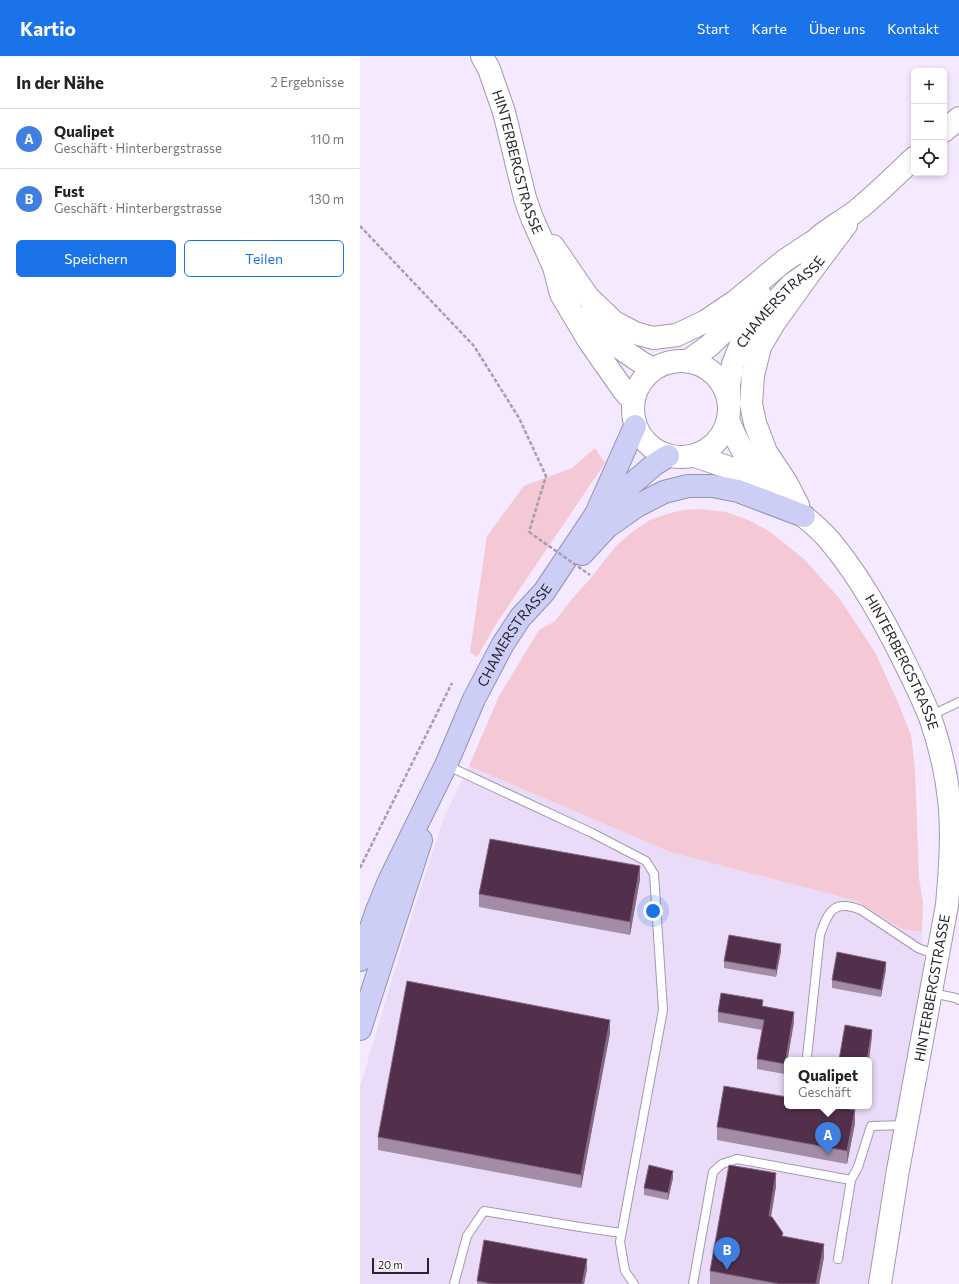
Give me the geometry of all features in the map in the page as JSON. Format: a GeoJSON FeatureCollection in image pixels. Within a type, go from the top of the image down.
{"type":"FeatureCollection","features":[{"type":"Feature","properties":{"kind":"highway","name":"CHAMERSTRASSE"},"geometry":{"type":"LineString","coordinates":[[360,960],[389,881],[446,765],[474,699],[503,644],[520,618],[544,592],[596,514],[635,426]]}},
{"type":"Feature","properties":{"kind":"highway","name":"CHAMERSTRASSE"},"geometry":{"type":"LineString","coordinates":[[596,514],[651,468],[668,456]]}},
{"type":"Feature","properties":{"kind":"highway"},"geometry":{"type":"LineString","coordinates":[[544,592],[607,527],[637,506],[664,492],[688,486],[713,486],[738,491],[804,516]]}},
{"type":"Feature","properties":{"kind":"highway","name":"CHAMERSTRASSE"},"geometry":{"type":"LineString","coordinates":[[360,1029],[446,765]]}},
{"type":"Feature","properties":{"kind":"street","name":"HINTERBERGSTRASSE"},"geometry":{"type":"LineString","coordinates":[[482,56],[489,68],[504,112],[525,198],[532,218],[554,267],[562,294],[589,341],[624,391],[633,401]]}},
{"type":"Feature","properties":{"kind":"street"},"geometry":{"type":"LineString","coordinates":[[947,128],[959,118]]}},
{"type":"Feature","properties":{"kind":"street","name":"CHAMERSTRASSE"},"geometry":{"type":"LineString","coordinates":[[688,361],[709,346],[722,334],[793,265],[811,243],[856,211],[911,161]]}},
{"type":"Feature","properties":{"kind":"street","name":"CHAMERSTRASSE"},"geometry":{"type":"LineString","coordinates":[[728,411],[729,384],[733,364],[741,344],[756,323],[786,291],[812,270],[856,211]]}},
{"type":"Feature","properties":{"kind":"street"},"geometry":{"type":"LineString","coordinates":[[532,218],[588,297],[614,322],[635,333],[653,338],[677,335],[706,321],[811,243]]}},
{"type":"Feature","properties":{"kind":"street","name":"HINTERBERGSTRASSE"},"geometry":{"type":"LineString","coordinates":[[554,267],[586,316],[604,337],[642,363],[654,369]]}},
{"type":"Feature","properties":{"kind":"street"},"geometry":{"type":"LineString","coordinates":[[804,516],[786,482],[766,452],[755,423],[751,404],[753,375],[760,347],[774,323],[812,270]]}},
{"type":"Feature","properties":{"kind":"street"},"geometry":{"type":"LineString","coordinates":[[688,361],[703,366],[715,375],[724,388],[728,411],[724,432],[716,442],[695,456],[681,458],[668,456],[657,452],[640,436],[633,418],[633,401],[640,383],[654,369],[670,362],[688,361]]}},
{"type":"Feature","properties":{"kind":"street","name":"HINTERBERGSTRASSE"},"geometry":{"type":"LineString","coordinates":[[728,411],[747,459],[765,483],[804,516],[829,540],[860,581],[879,612],[912,677],[929,716],[938,744],[949,799],[950,871],[947,905],[932,993],[898,1170],[880,1284]]}},
{"type":"Feature","properties":{"kind":"street","name":"HINTERBERGSTRASSE"},"geometry":{"type":"LineString","coordinates":[[695,456],[733,469],[765,483]]}},
{"type":"Feature","properties":{"kind":"lane"},"geometry":{"type":"LineString","coordinates":[[929,716],[959,702]]}},
{"type":"Feature","properties":{"kind":"lane"},"geometry":{"type":"LineString","coordinates":[[446,765],[592,833],[646,861],[654,874],[663,1010],[620,1242],[625,1272],[634,1284]]}},
{"type":"Feature","properties":{"kind":"lane"},"geometry":{"type":"LineString","coordinates":[[807,1057],[820,935],[825,920],[833,909],[842,905],[852,906],[861,910],[918,948],[938,956]]}},
{"type":"Feature","properties":{"kind":"lane"},"geometry":{"type":"LineString","coordinates":[[932,993],[959,1000]]}},
{"type":"Feature","properties":{"kind":"lane"},"geometry":{"type":"LineString","coordinates":[[838,1260],[851,1180],[858,1167],[872,1126],[906,1125]]}},
{"type":"Feature","properties":{"kind":"lane"},"geometry":{"type":"LineString","coordinates":[[693,1284],[713,1172],[722,1164],[737,1159],[851,1180]]}},
{"type":"Feature","properties":{"kind":"lane"},"geometry":{"type":"LineString","coordinates":[[454,1284],[467,1236],[484,1211],[621,1233]]}},
{"type":"Feature","properties":{"kind":"path"},"geometry":{"type":"LineString","coordinates":[[360,226],[474,346],[519,418],[546,476],[529,532],[590,575]]}},
{"type":"Feature","properties":{"kind":"path"},"geometry":{"type":"LineString","coordinates":[[360,868],[452,683]]}},
{"type":"Feature","properties":{"kind":"shaded area"},"geometry":{"type":"Polygon","coordinates":[[[595,448],[605,463],[498,621],[477,657],[470,652],[487,536],[524,486],[572,468],[595,448]]]}},
{"type":"Feature","properties":{"kind":"shaded area"},"geometry":{"type":"Polygon","coordinates":[[[699,509],[726,512],[746,519],[769,531],[805,560],[839,598],[875,652],[911,735],[915,769],[919,878],[923,902],[922,932],[902,929],[857,901],[670,852],[469,766],[499,696],[539,630],[555,621],[616,546],[632,532],[650,520],[667,514],[683,510],[699,509]]]}},
{"type":"Feature","properties":{"kind":"shaded area"},"geometry":{"type":"Polygon","coordinates":[[[469,766],[670,852],[857,901],[902,929],[922,932],[924,967],[906,1125],[880,1284],[360,1284],[360,1087],[399,956],[444,817],[469,766]]]}},
{"type":"Feature","properties":{"kind":"building"},"geometry":{"type":"Polygon","coordinates":[[[490,839],[640,866],[630,922],[479,894],[490,839]]]}},
{"type":"Feature","properties":{"kind":"building"},"geometry":{"type":"Polygon","coordinates":[[[729,935],[781,944],[776,970],[724,961],[729,935]]]}},
{"type":"Feature","properties":{"kind":"building"},"geometry":{"type":"Polygon","coordinates":[[[837,952],[886,962],[881,990],[832,980],[837,952]]]}},
{"type":"Feature","properties":{"kind":"building"},"geometry":{"type":"Polygon","coordinates":[[[407,981],[610,1020],[581,1175],[378,1137],[407,981]]]}},
{"type":"Feature","properties":{"kind":"building"},"geometry":{"type":"Polygon","coordinates":[[[721,993],[763,1000],[762,1006],[794,1012],[786,1057],[784,1057],[784,1064],[757,1059],[764,1020],[718,1012],[721,993]]]}},
{"type":"Feature","properties":{"kind":"building"},"geometry":{"type":"Polygon","coordinates":[[[845,1025],[872,1030],[868,1057],[840,1057],[845,1025]]]}},
{"type":"Feature","properties":{"kind":"building"},"geometry":{"type":"Polygon","coordinates":[[[724,1086],[784,1096],[784,1109],[855,1110],[847,1151],[717,1127],[724,1086]]]}},
{"type":"Feature","properties":{"kind":"building"},"geometry":{"type":"Polygon","coordinates":[[[649,1165],[673,1171],[668,1193],[644,1188],[649,1165]]]}},
{"type":"Feature","properties":{"kind":"building"},"geometry":{"type":"Polygon","coordinates":[[[729,1165],[776,1173],[769,1216],[772,1217],[783,1233],[782,1236],[824,1244],[816,1284],[779,1284],[710,1271],[729,1165]]]}},
{"type":"Feature","properties":{"kind":"building"},"geometry":{"type":"Polygon","coordinates":[[[484,1240],[587,1259],[582,1284],[492,1284],[477,1281],[484,1240]]]}},
{"type":"Feature","properties":{"kind":"place","name":"Qualipet"},"geometry":{"type":"Point","coordinates":[828,1155]}},
{"type":"Feature","properties":{"kind":"place","name":"Fust"},"geometry":{"type":"Point","coordinates":[727,1270]}}]}
